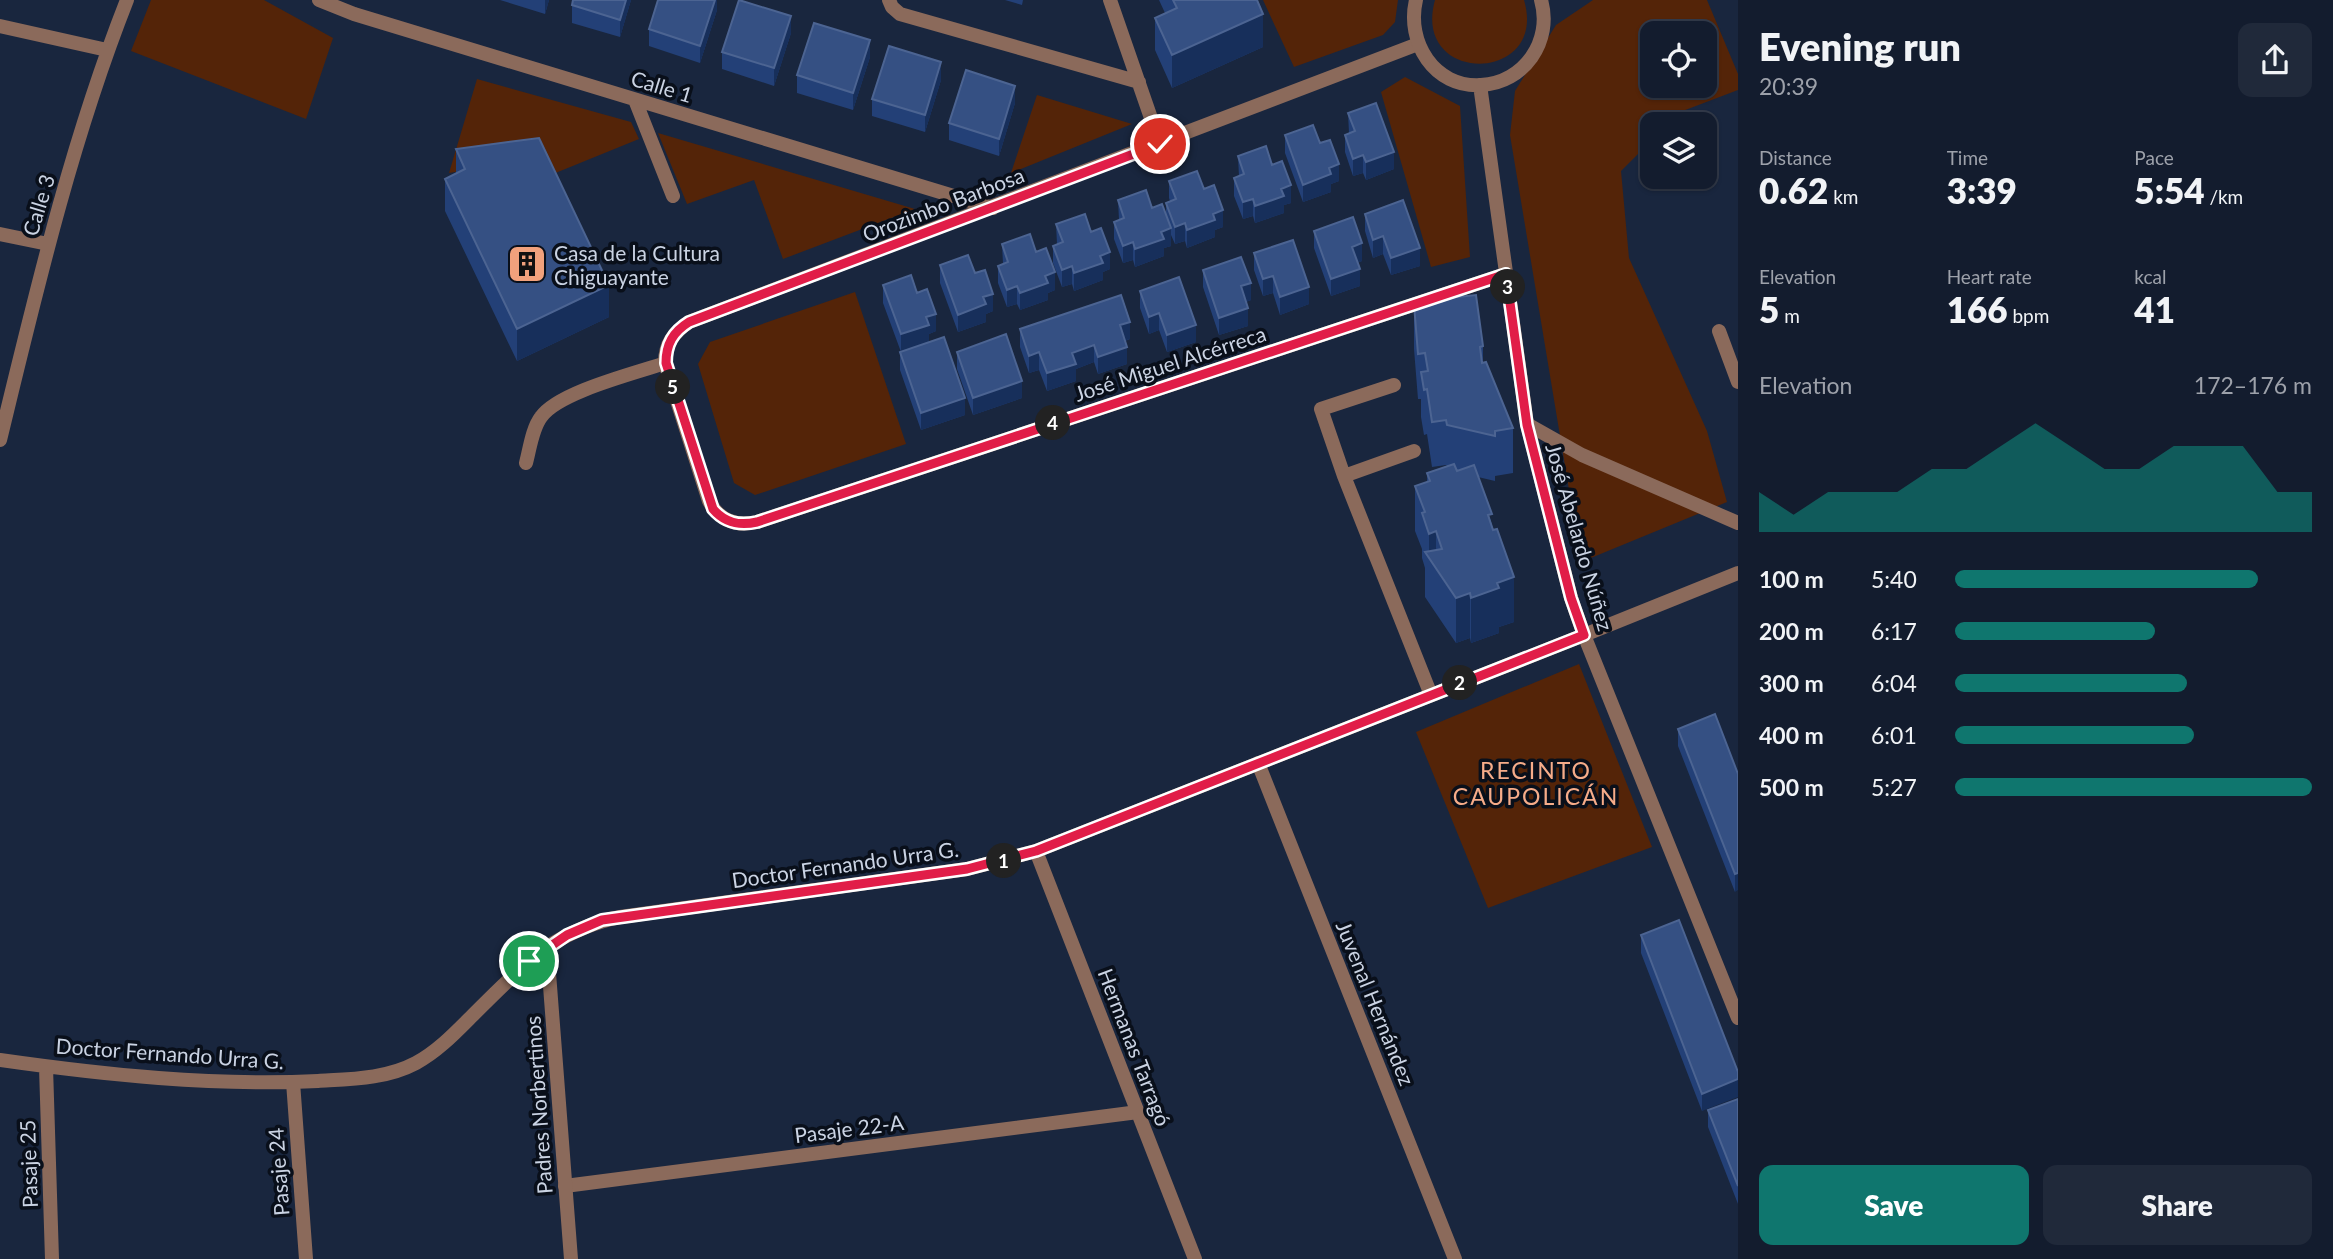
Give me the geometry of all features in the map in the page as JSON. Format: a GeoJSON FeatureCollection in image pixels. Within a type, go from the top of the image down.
{"type":"FeatureCollection","features":[{"type":"Feature","properties":{"kind":"street","name":"Calle 3"},"geometry":{"type":"LineString","coordinates":[[1,430],[48,244],[107,50],[127,0]]}},
{"type":"Feature","properties":{"kind":"street","name":"Calle 1"},"geometry":{"type":"LineString","coordinates":[[319,0],[354,14],[993,208]]}},
{"type":"Feature","properties":{"kind":"street"},"geometry":{"type":"LineString","coordinates":[[889,0],[900,14],[1139,82]]}},
{"type":"Feature","properties":{"kind":"street"},"geometry":{"type":"LineString","coordinates":[[1110,0],[1160,144]]}},
{"type":"Feature","properties":{"kind":"street"},"geometry":{"type":"LineString","coordinates":[[1416,0],[1413,22],[1424,56],[1443,74],[1467,84],[1480,85],[1508,78],[1530,61],[1538,49],[1545,22],[1541,0]]}},
{"type":"Feature","properties":{"kind":"street"},"geometry":{"type":"LineString","coordinates":[[0,26],[107,50]]}},
{"type":"Feature","properties":{"kind":"street","name":"Orozimbo Barbosa"},"geometry":{"type":"LineString","coordinates":[[666,363],[666,353],[673,335],[689,322],[1418,44]]}},
{"type":"Feature","properties":{"kind":"street","name":"José Abelardo Núñez"},"geometry":{"type":"LineString","coordinates":[[1480,85],[1527,425],[1571,598],[1738,1018]]}},
{"type":"Feature","properties":{"kind":"street"},"geometry":{"type":"LineString","coordinates":[[635,100],[673,196]]}},
{"type":"Feature","properties":{"kind":"street"},"geometry":{"type":"LineString","coordinates":[[0,234],[48,244]]}},
{"type":"Feature","properties":{"kind":"street","name":"José Miguel Alcérreca"},"geometry":{"type":"LineString","coordinates":[[666,363],[709,501],[726,520],[746,525],[1506,274]]}},
{"type":"Feature","properties":{"kind":"street"},"geometry":{"type":"LineString","coordinates":[[1719,331],[1738,382]]}},
{"type":"Feature","properties":{"kind":"street"},"geometry":{"type":"LineString","coordinates":[[526,463],[537,423],[543,414],[557,403],[579,392],[666,363]]}},
{"type":"Feature","properties":{"kind":"street"},"geometry":{"type":"LineString","coordinates":[[1394,385],[1321,409],[1344,476],[1431,695]]}},
{"type":"Feature","properties":{"kind":"street"},"geometry":{"type":"LineString","coordinates":[[1527,425],[1582,456],[1738,523]]}},
{"type":"Feature","properties":{"kind":"street"},"geometry":{"type":"LineString","coordinates":[[1344,476],[1414,451]]}},
{"type":"Feature","properties":{"kind":"street","name":"Doctor Fernando Urra G."},"geometry":{"type":"LineString","coordinates":[[0,1060],[46,1067],[194,1080],[292,1082],[367,1078],[390,1073],[413,1065],[444,1044],[514,974],[547,947],[584,926],[621,917],[967,869],[1036,851],[1738,573]]}},
{"type":"Feature","properties":{"kind":"street","name":"Juvenal Hernández"},"geometry":{"type":"LineString","coordinates":[[1258,763],[1455,1259]]}},
{"type":"Feature","properties":{"kind":"street","name":"Hermanas Tarragó"},"geometry":{"type":"LineString","coordinates":[[1036,851],[1195,1259]]}},
{"type":"Feature","properties":{"kind":"street","name":"Padres Norbertinos"},"geometry":{"type":"LineString","coordinates":[[547,947],[571,1259]]}},
{"type":"Feature","properties":{"kind":"street","name":"Pasaje 25"},"geometry":{"type":"LineString","coordinates":[[46,1067],[52,1259]]}},
{"type":"Feature","properties":{"kind":"street","name":"Pasaje 24"},"geometry":{"type":"LineString","coordinates":[[292,1082],[306,1259]]}},
{"type":"Feature","properties":{"kind":"street","name":"Pasaje 22-A"},"geometry":{"type":"LineString","coordinates":[[565,1186],[1138,1112]]}},
{"type":"Feature","properties":{"kind":"shaded area"},"geometry":{"type":"Polygon","coordinates":[[[151,0],[264,0],[333,38],[306,119],[131,51],[151,0]]]}},
{"type":"Feature","properties":{"kind":"shaded area"},"geometry":{"type":"Polygon","coordinates":[[[1263,0],[1398,0],[1395,22],[1383,35],[1294,67],[1263,0]]]}},
{"type":"Feature","properties":{"kind":"shaded area"},"geometry":{"type":"Polygon","coordinates":[[[1435,0],[1524,0],[1526,28],[1517,48],[1500,60],[1480,64],[1459,60],[1442,48],[1433,28],[1435,0]]]}},
{"type":"Feature","properties":{"kind":"shaded area"},"geometry":{"type":"Polygon","coordinates":[[[1593,0],[1707,0],[1716,21],[1640,21],[1640,98],[1717,98],[1680,112],[1640,112],[1640,152],[1621,171],[1629,258],[1707,431],[1727,502],[1581,562],[1510,135],[1515,91],[1556,25],[1593,0]]]}},
{"type":"Feature","properties":{"kind":"shaded area"},"geometry":{"type":"Polygon","coordinates":[[[1717,24],[1738,74],[1738,90],[1717,98],[1717,24]]]}},
{"type":"Feature","properties":{"kind":"shaded area"},"geometry":{"type":"Polygon","coordinates":[[[1405,77],[1460,106],[1470,257],[1431,267],[1381,92],[1405,77]]]}},
{"type":"Feature","properties":{"kind":"shaded area"},"geometry":{"type":"Polygon","coordinates":[[[477,79],[631,122],[639,139],[553,174],[545,157],[449,173],[477,79]]]}},
{"type":"Feature","properties":{"kind":"shaded area"},"geometry":{"type":"Polygon","coordinates":[[[1037,95],[1132,124],[1011,173],[1037,95]]]}},
{"type":"Feature","properties":{"kind":"shaded area"},"geometry":{"type":"Polygon","coordinates":[[[658,133],[915,209],[783,259],[754,180],[687,204],[658,133]]]}},
{"type":"Feature","properties":{"kind":"shaded area"},"geometry":{"type":"Polygon","coordinates":[[[855,292],[906,444],[755,495],[734,483],[698,364],[710,342],[855,292]]]}},
{"type":"Feature","properties":{"kind":"shaded area"},"geometry":{"type":"Polygon","coordinates":[[[1579,664],[1652,847],[1488,908],[1416,732],[1579,664]]]}},
{"type":"Feature","properties":{"kind":"building"},"geometry":{"type":"Polygon","coordinates":[[[573,0],[626,0],[620,20],[572,5],[573,0]]]}},
{"type":"Feature","properties":{"kind":"building"},"geometry":{"type":"Polygon","coordinates":[[[658,0],[715,0],[700,46],[649,29],[658,0]]]}},
{"type":"Feature","properties":{"kind":"building"},"geometry":{"type":"Polygon","coordinates":[[[739,0],[791,16],[774,68],[722,52],[739,0]]]}},
{"type":"Feature","properties":{"kind":"building"},"geometry":{"type":"Polygon","coordinates":[[[1173,0],[1257,0],[1263,14],[1172,55],[1155,18],[1177,8],[1173,0]]]}},
{"type":"Feature","properties":{"kind":"building"},"geometry":{"type":"Polygon","coordinates":[[[814,23],[870,40],[853,93],[797,75],[814,23]]]}},
{"type":"Feature","properties":{"kind":"building"},"geometry":{"type":"Polygon","coordinates":[[[889,46],[941,62],[925,115],[872,99],[889,46]]]}},
{"type":"Feature","properties":{"kind":"building"},"geometry":{"type":"Polygon","coordinates":[[[966,70],[1015,86],[999,139],[949,123],[966,70]]]}},
{"type":"Feature","properties":{"kind":"building"},"geometry":{"type":"Polygon","coordinates":[[[1376,103],[1394,152],[1366,162],[1363,155],[1353,159],[1345,135],[1355,131],[1348,113],[1376,103]]]}},
{"type":"Feature","properties":{"kind":"building"},"geometry":{"type":"Polygon","coordinates":[[[1313,125],[1320,143],[1330,140],[1339,164],[1329,168],[1331,174],[1303,185],[1285,135],[1313,125]]]}},
{"type":"Feature","properties":{"kind":"building","name":"Casa de la Cultura Chiguayante"},"geometry":{"type":"Polygon","coordinates":[[[539,138],[609,285],[517,329],[445,179],[465,169],[456,149],[539,138]]]}},
{"type":"Feature","properties":{"kind":"building"},"geometry":{"type":"Polygon","coordinates":[[[1266,146],[1272,165],[1282,161],[1291,185],[1281,189],[1284,196],[1255,206],[1253,199],[1243,202],[1234,178],[1244,174],[1238,156],[1266,146]]]}},
{"type":"Feature","properties":{"kind":"building"},"geometry":{"type":"Polygon","coordinates":[[[1197,171],[1204,189],[1214,185],[1223,210],[1213,214],[1215,220],[1187,230],[1185,223],[1175,227],[1166,203],[1176,199],[1169,181],[1197,171]]]}},
{"type":"Feature","properties":{"kind":"building"},"geometry":{"type":"Polygon","coordinates":[[[1146,190],[1152,208],[1162,204],[1171,228],[1161,232],[1164,239],[1135,249],[1133,242],[1123,246],[1114,222],[1124,218],[1118,200],[1146,190]]]}},
{"type":"Feature","properties":{"kind":"building"},"geometry":{"type":"Polygon","coordinates":[[[1403,200],[1420,248],[1391,258],[1383,236],[1373,240],[1365,214],[1403,200]]]}},
{"type":"Feature","properties":{"kind":"building"},"geometry":{"type":"Polygon","coordinates":[[[1085,214],[1091,232],[1101,228],[1110,252],[1100,256],[1103,263],[1074,273],[1072,266],[1062,270],[1053,246],[1063,242],[1056,224],[1085,214]]]}},
{"type":"Feature","properties":{"kind":"building"},"geometry":{"type":"Polygon","coordinates":[[[1353,217],[1362,243],[1352,247],[1360,269],[1331,279],[1314,231],[1353,217]]]}},
{"type":"Feature","properties":{"kind":"building"},"geometry":{"type":"Polygon","coordinates":[[[1030,234],[1036,252],[1046,248],[1055,272],[1045,276],[1048,283],[1020,293],[1017,286],[1007,290],[998,266],[1008,262],[1002,244],[1030,234]]]}},
{"type":"Feature","properties":{"kind":"building"},"geometry":{"type":"Polygon","coordinates":[[[1293,240],[1309,287],[1280,297],[1273,276],[1263,279],[1254,253],[1293,240]]]}},
{"type":"Feature","properties":{"kind":"building"},"geometry":{"type":"Polygon","coordinates":[[[968,255],[975,273],[985,270],[993,294],[983,297],[986,304],[958,315],[940,265],[968,255]]]}},
{"type":"Feature","properties":{"kind":"building"},"geometry":{"type":"Polygon","coordinates":[[[1241,257],[1251,283],[1241,286],[1248,308],[1219,318],[1203,270],[1241,257]]]}},
{"type":"Feature","properties":{"kind":"building"},"geometry":{"type":"Polygon","coordinates":[[[911,275],[917,293],[927,289],[936,314],[926,317],[929,325],[901,334],[883,285],[911,275]]]}},
{"type":"Feature","properties":{"kind":"building"},"geometry":{"type":"Polygon","coordinates":[[[1179,277],[1196,325],[1167,335],[1159,313],[1149,317],[1140,291],[1179,277]]]}},
{"type":"Feature","properties":{"kind":"building"},"geometry":{"type":"Polygon","coordinates":[[[1457,290],[1458,297],[1476,295],[1483,346],[1480,347],[1482,363],[1486,362],[1513,428],[1495,431],[1495,436],[1447,425],[1446,420],[1432,422],[1427,389],[1424,390],[1421,372],[1428,371],[1425,353],[1418,354],[1414,304],[1430,302],[1428,294],[1457,290]]]}},
{"type":"Feature","properties":{"kind":"building"},"geometry":{"type":"Polygon","coordinates":[[[1121,295],[1130,322],[1120,325],[1127,347],[1098,357],[1094,345],[1072,353],[1076,364],[1047,373],[1039,352],[1029,356],[1020,329],[1121,295]]]}},
{"type":"Feature","properties":{"kind":"building"},"geometry":{"type":"Polygon","coordinates":[[[1006,334],[1022,381],[973,398],[957,352],[1006,334]]]}},
{"type":"Feature","properties":{"kind":"building"},"geometry":{"type":"Polygon","coordinates":[[[944,337],[965,398],[921,413],[900,352],[944,337]]]}},
{"type":"Feature","properties":{"kind":"building"},"geometry":{"type":"Polygon","coordinates":[[[1454,464],[1457,471],[1474,465],[1492,514],[1488,515],[1493,530],[1497,529],[1514,577],[1497,583],[1499,588],[1471,598],[1470,593],[1456,598],[1425,552],[1442,549],[1436,531],[1429,534],[1422,513],[1425,512],[1415,486],[1430,481],[1427,473],[1454,464]]]}},
{"type":"Feature","properties":{"kind":"building"},"geometry":{"type":"Polygon","coordinates":[[[1715,714],[1738,774],[1738,873],[1735,874],[1678,729],[1715,714]]]}},
{"type":"Feature","properties":{"kind":"building"},"geometry":{"type":"Polygon","coordinates":[[[1679,920],[1738,1072],[1738,1079],[1702,1094],[1641,935],[1679,920]]]}},
{"type":"Feature","properties":{"kind":"building"},"geometry":{"type":"Polygon","coordinates":[[[1738,1099],[1738,1186],[1708,1110],[1738,1099]]]}},
{"type":"Feature","properties":{"kind":"place","name":"Casa de la Cultura Chiguayante"},"geometry":{"type":"Point","coordinates":[527,264]}},
{"type":"Feature","properties":{"kind":"district","name":"RECINTO CAUPOLICÁN"},"geometry":{"type":"Point","coordinates":[1536,783]}},
{"type":"Feature","properties":{"kind":"route"},"geometry":{"type":"LineString","coordinates":[[529,961],[567,935],[602,920],[1001,862],[1036,851],[1584,635],[1571,598],[1527,425],[1506,274],[757,522],[746,525],[736,523],[726,520],[713,509],[666,363],[668,344],[680,328],[689,322],[1160,144]]}}]}
